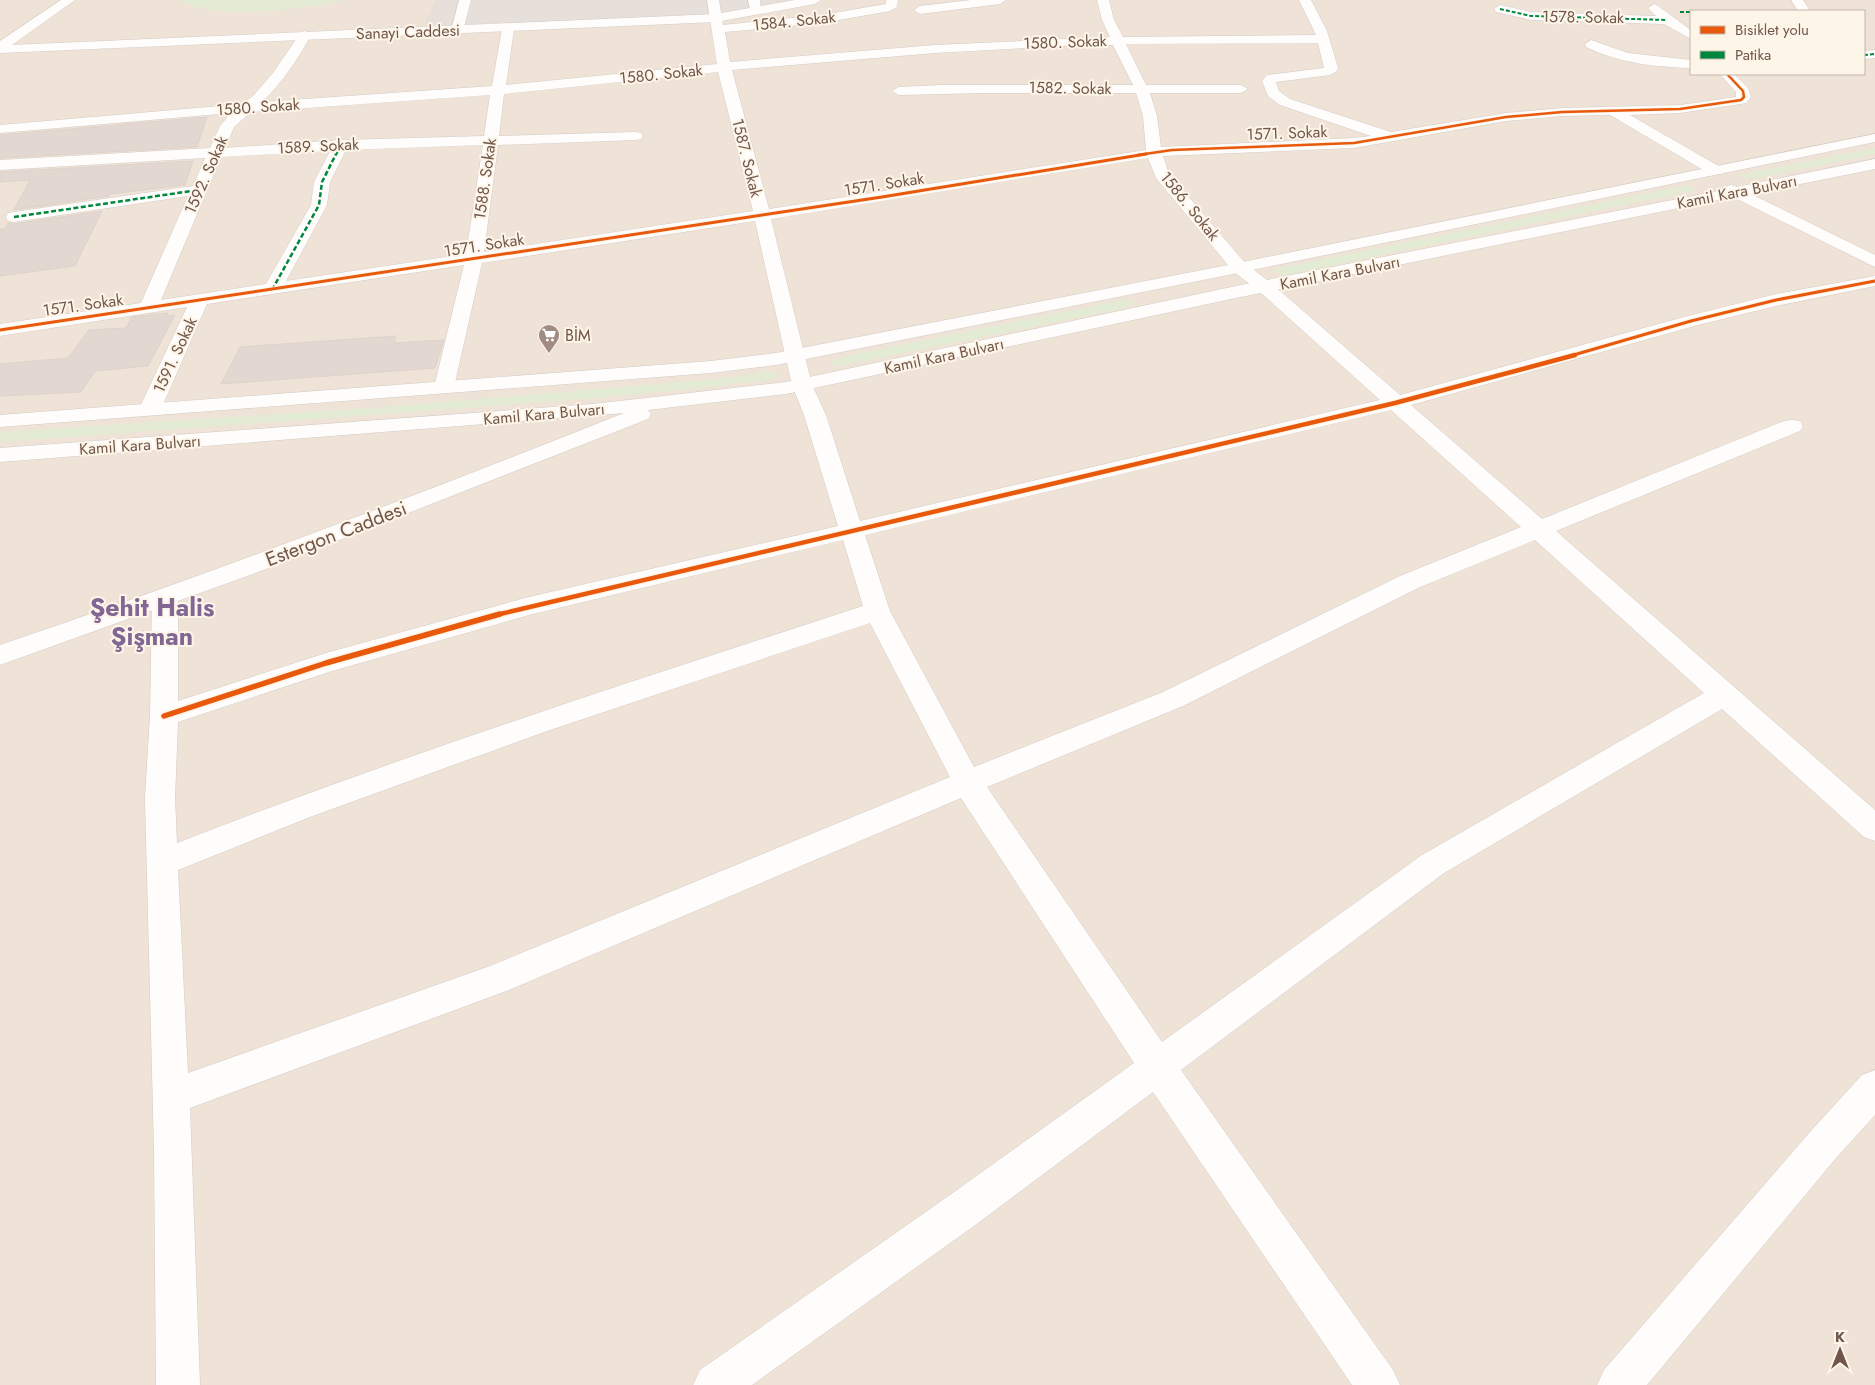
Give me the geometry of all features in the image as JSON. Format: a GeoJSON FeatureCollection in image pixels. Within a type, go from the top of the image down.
{"type":"FeatureCollection","features":[{"type":"Feature","properties":{"kind":"street"},"geometry":{"type":"LineString","coordinates":[[0,48],[69,0]]}},
{"type":"Feature","properties":{"kind":"street"},"geometry":{"type":"LineString","coordinates":[[457,31],[465,0]]}},
{"type":"Feature","properties":{"kind":"street","name":"1587. Sokak"},"geometry":{"type":"LineString","coordinates":[[713,0],[724,68],[762,215],[798,371],[815,415],[877,611],[967,782],[1158,1068],[1378,1385]]}},
{"type":"Feature","properties":{"kind":"street","name":"Sanayi Caddesi"},"geometry":{"type":"LineString","coordinates":[[0,48],[305,35],[717,24],[755,6],[815,0]]}},
{"type":"Feature","properties":{"kind":"street","name":"1584. Sokak"},"geometry":{"type":"LineString","coordinates":[[717,24],[791,23],[890,7],[892,0]]}},
{"type":"Feature","properties":{"kind":"street"},"geometry":{"type":"LineString","coordinates":[[920,10],[1000,0]]}},
{"type":"Feature","properties":{"kind":"street","name":"1586. Sokak"},"geometry":{"type":"LineString","coordinates":[[1103,0],[1108,20],[1142,90],[1150,116],[1154,153],[1162,175],[1239,267],[1266,288],[1875,828]]}},
{"type":"Feature","properties":{"kind":"street"},"geometry":{"type":"LineString","coordinates":[[1255,89],[1279,76],[1330,71],[1331,68],[1324,39],[1305,0]]}},
{"type":"Feature","properties":{"kind":"street"},"geometry":{"type":"LineString","coordinates":[[1646,0],[1667,20],[1690,34]]}},
{"type":"Feature","properties":{"kind":"street","name":"1578. Sokak"},"geometry":{"type":"LineString","coordinates":[[1500,9],[1538,16],[1667,20]]}},
{"type":"Feature","properties":{"kind":"street","name":"1588. Sokak"},"geometry":{"type":"LineString","coordinates":[[444,388],[474,259],[490,140],[508,29]]}},
{"type":"Feature","properties":{"kind":"street","name":"1592. Sokak"},"geometry":{"type":"LineString","coordinates":[[148,308],[198,190],[228,126],[245,108],[259,98],[288,62],[305,35]]}},
{"type":"Feature","properties":{"kind":"street","name":"1580. Sokak"},"geometry":{"type":"LineString","coordinates":[[0,129],[245,108],[498,90],[935,49],[1117,40],[1324,39]]}},
{"type":"Feature","properties":{"kind":"street"},"geometry":{"type":"LineString","coordinates":[[1591,44],[1606,52],[1630,58],[1690,64]]}},
{"type":"Feature","properties":{"kind":"street","name":"1571. Sokak"},"geometry":{"type":"LineString","coordinates":[[0,330],[762,215],[1154,153],[1188,149],[1354,143],[1506,117],[1562,112],[1680,109],[1741,100],[1744,96],[1743,91],[1728,75]]}},
{"type":"Feature","properties":{"kind":"street","name":"1582. Sokak"},"geometry":{"type":"LineString","coordinates":[[899,91],[1019,87],[1142,90],[1255,89]]}},
{"type":"Feature","properties":{"kind":"street"},"geometry":{"type":"LineString","coordinates":[[1255,89],[1278,99],[1391,138]]}},
{"type":"Feature","properties":{"kind":"street"},"geometry":{"type":"LineString","coordinates":[[1614,112],[1736,192],[1875,262]]}},
{"type":"Feature","properties":{"kind":"street","name":"1589. Sokak"},"geometry":{"type":"LineString","coordinates":[[0,165],[341,145],[636,136]]}},
{"type":"Feature","properties":{"kind":"street","name":"Kamil Kara Bulvarı"},"geometry":{"type":"LineString","coordinates":[[0,454],[285,434],[669,403],[1239,267],[1875,138]]}},
{"type":"Feature","properties":{"kind":"street"},"geometry":{"type":"LineString","coordinates":[[272,290],[319,205],[322,182],[341,145]]}},
{"type":"Feature","properties":{"kind":"street","name":"Kamil Kara Bulvarı"},"geometry":{"type":"LineString","coordinates":[[0,420],[711,367],[798,371],[1266,288],[1875,164]]}},
{"type":"Feature","properties":{"kind":"street"},"geometry":{"type":"LineString","coordinates":[[14,217],[198,190]]}},
{"type":"Feature","properties":{"kind":"street"},"geometry":{"type":"LineString","coordinates":[[164,716],[326,663],[529,606],[1395,403],[1691,321],[1776,300],[1875,280]]}},
{"type":"Feature","properties":{"kind":"street","name":"1591. Sokak"},"geometry":{"type":"LineString","coordinates":[[150,409],[200,300]]}},
{"type":"Feature","properties":{"kind":"street","name":"Estergon Caddesi"},"geometry":{"type":"LineString","coordinates":[[0,655],[165,599],[280,556],[669,403]]}},
{"type":"Feature","properties":{"kind":"street"},"geometry":{"type":"LineString","coordinates":[[171,1097],[497,979],[967,782],[1174,698],[1409,582],[1792,426]]}},
{"type":"Feature","properties":{"kind":"street"},"geometry":{"type":"LineString","coordinates":[[165,599],[164,716],[160,798],[171,1097],[178,1385]]}},
{"type":"Feature","properties":{"kind":"street"},"geometry":{"type":"LineString","coordinates":[[163,862],[299,808],[537,723],[877,611]]}},
{"type":"Feature","properties":{"kind":"street"},"geometry":{"type":"LineString","coordinates":[[715,1385],[956,1215],[1434,864],[1724,694]]}},
{"type":"Feature","properties":{"kind":"street"},"geometry":{"type":"LineString","coordinates":[[1619,1385],[1823,1145],[1875,1088]]}},
{"type":"Feature","properties":{"kind":"shaded area"},"geometry":{"type":"Polygon","coordinates":[[[0,0],[1875,0],[1875,1385],[0,1385],[0,0]]]}},
{"type":"Feature","properties":{"kind":"shaded area"},"geometry":{"type":"Polygon","coordinates":[[[436,0],[795,0],[726,14],[437,29],[425,23],[436,0]]]}},
{"type":"Feature","properties":{"kind":"green space"},"geometry":{"type":"Polygon","coordinates":[[[178,0],[346,0],[284,9],[236,12],[194,7],[178,0]]]}},
{"type":"Feature","properties":{"kind":"green space"},"geometry":{"type":"Polygon","coordinates":[[[1875,148],[1875,154],[1753,179],[1742,178],[1739,175],[1875,148]]]}},
{"type":"Feature","properties":{"kind":"green space"},"geometry":{"type":"Polygon","coordinates":[[[1690,186],[1696,190],[1285,275],[1272,272],[1275,269],[1690,186]]]}},
{"type":"Feature","properties":{"kind":"green space"},"geometry":{"type":"Polygon","coordinates":[[[1122,300],[1131,300],[1134,304],[1125,308],[859,362],[838,366],[831,363],[834,359],[841,357],[1122,300]]]}},
{"type":"Feature","properties":{"kind":"green space"},"geometry":{"type":"Polygon","coordinates":[[[770,371],[777,373],[778,376],[773,379],[702,388],[574,400],[0,442],[0,432],[384,407],[717,379],[770,371]]]}},
{"type":"Feature","properties":{"kind":"building"},"geometry":{"type":"Polygon","coordinates":[[[207,117],[197,147],[0,158],[0,135],[207,117]]]}},
{"type":"Feature","properties":{"kind":"building"},"geometry":{"type":"Polygon","coordinates":[[[193,161],[185,185],[110,194],[109,196],[14,210],[30,180],[0,182],[0,172],[193,161]]]}},
{"type":"Feature","properties":{"kind":"building"},"geometry":{"type":"Polygon","coordinates":[[[102,211],[75,266],[0,276],[0,229],[5,229],[8,223],[14,224],[102,211]]]}},
{"type":"Feature","properties":{"kind":"building"},"geometry":{"type":"Polygon","coordinates":[[[168,313],[166,316],[175,315],[148,366],[95,371],[81,392],[0,396],[0,364],[68,358],[89,330],[126,328],[132,317],[168,313]]]}},
{"type":"Feature","properties":{"kind":"building"},"geometry":{"type":"Polygon","coordinates":[[[396,336],[394,343],[444,340],[435,368],[221,384],[240,347],[396,336]]]}},
{"type":"Feature","properties":{"kind":"marked path"},"geometry":{"type":"LineString","coordinates":[[1500,9],[1531,16],[1667,20]]}},
{"type":"Feature","properties":{"kind":"marked path"},"geometry":{"type":"LineString","coordinates":[[1680,12],[1690,12]]}},
{"type":"Feature","properties":{"kind":"marked path"},"geometry":{"type":"LineString","coordinates":[[1865,55],[1875,54]]}},
{"type":"Feature","properties":{"kind":"marked path"},"geometry":{"type":"LineString","coordinates":[[272,290],[319,205],[322,182],[341,145]]}},
{"type":"Feature","properties":{"kind":"marked path"},"geometry":{"type":"LineString","coordinates":[[14,217],[198,190]]}},
{"type":"Feature","properties":{"kind":"cycle path"},"geometry":{"type":"LineString","coordinates":[[0,330],[882,197],[1172,150],[1354,143],[1506,117],[1562,112],[1680,109],[1741,100],[1744,97],[1743,91],[1728,75]]}},
{"type":"Feature","properties":{"kind":"cycle path"},"geometry":{"type":"LineString","coordinates":[[164,716],[326,663],[529,606],[1395,403],[1691,321],[1776,300],[1875,281]]}},
{"type":"Feature","properties":{"kind":"place","name":"BİM"},"geometry":{"type":"Point","coordinates":[549,354]}},
{"type":"Feature","properties":{"kind":"district","name":"Şehit Halis Şişman"},"geometry":{"type":"Point","coordinates":[152,622]}}]}
